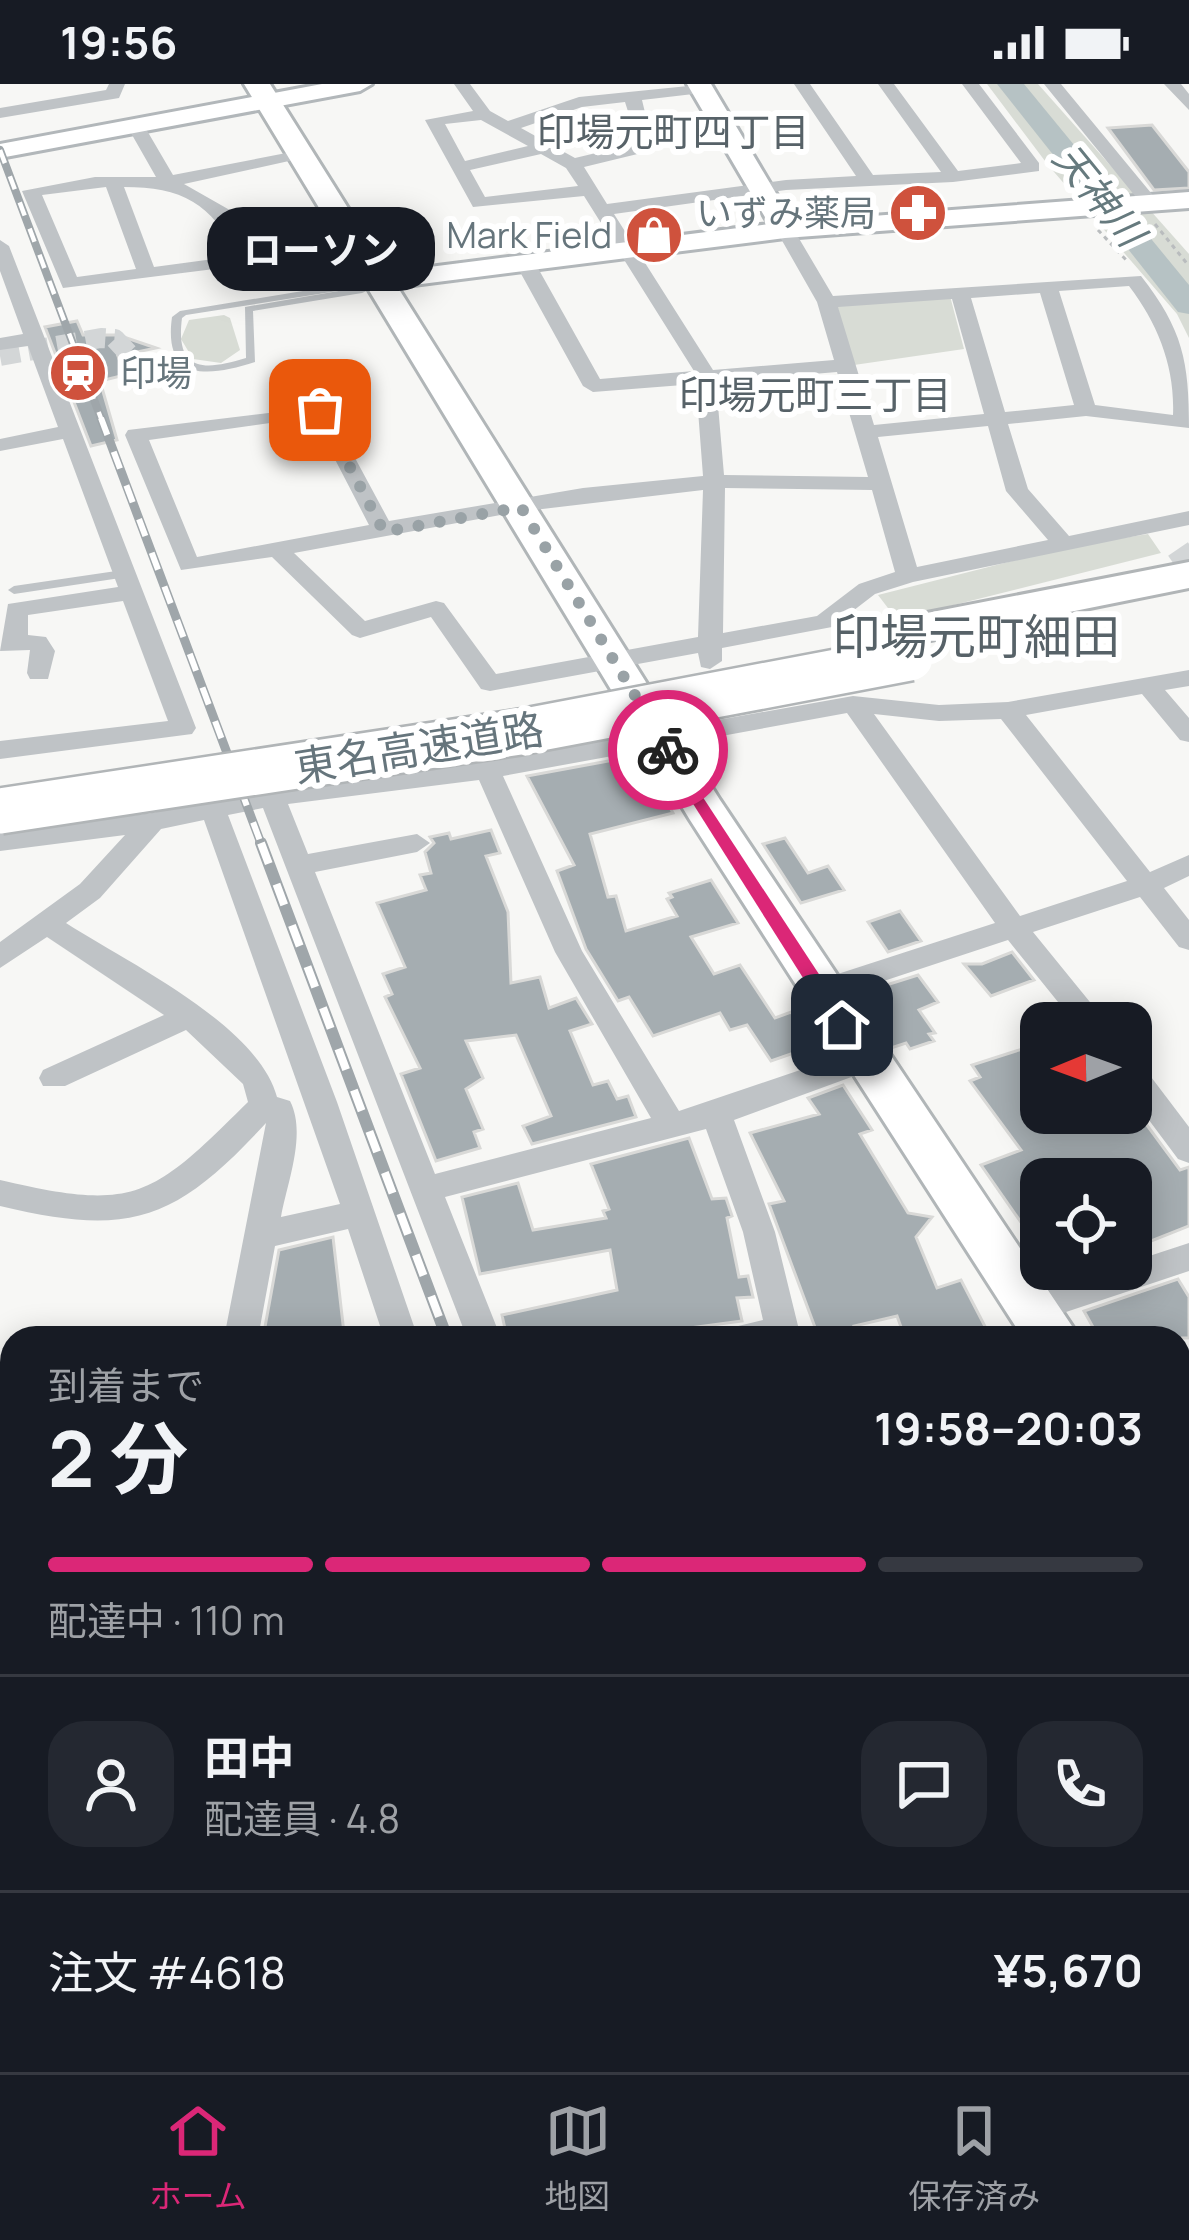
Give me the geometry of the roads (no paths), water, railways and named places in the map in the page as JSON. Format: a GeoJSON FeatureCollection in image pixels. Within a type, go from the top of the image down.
{"type":"FeatureCollection","features":[{"type":"Feature","properties":{"kind":"highway","name":"東名高速道路"},"geometry":{"type":"LineString","coordinates":[[0,811],[520,732],[903,645],[1184,562]]}},
{"type":"Feature","properties":{"kind":"highway","name":"東名高速道路"},"geometry":{"type":"LineString","coordinates":[[0,776],[1189,602]]}},
{"type":"Feature","properties":{"kind":"main road"},"geometry":{"type":"LineString","coordinates":[[262,92],[820,991],[1043,1324]]}},
{"type":"Feature","properties":{"kind":"street"},"geometry":{"type":"LineString","coordinates":[[0,113],[113,94],[117,84]]}},
{"type":"Feature","properties":{"kind":"street"},"geometry":{"type":"LineString","coordinates":[[0,151],[136,126],[262,92],[360,84]]}},
{"type":"Feature","properties":{"kind":"street"},"geometry":{"type":"LineString","coordinates":[[461,84],[484,115]]}},
{"type":"Feature","properties":{"kind":"street"},"geometry":{"type":"LineString","coordinates":[[802,84],[866,178]]}},
{"type":"Feature","properties":{"kind":"street"},"geometry":{"type":"LineString","coordinates":[[886,84],[953,177]]}},
{"type":"Feature","properties":{"kind":"street"},"geometry":{"type":"LineString","coordinates":[[600,210],[866,178],[953,177],[1034,166],[970,84]]}},
{"type":"Feature","properties":{"kind":"street"},"geometry":{"type":"LineString","coordinates":[[1052,84],[1142,203]]}},
{"type":"Feature","properties":{"kind":"street"},"geometry":{"type":"LineString","coordinates":[[1172,84],[1189,105]]}},
{"type":"Feature","properties":{"kind":"street"},"geometry":{"type":"LineString","coordinates":[[511,126],[579,103],[700,86],[827,302],[908,576]]}},
{"type":"Feature","properties":{"kind":"street"},"geometry":{"type":"LineString","coordinates":[[573,164],[647,146],[632,96]]}},
{"type":"Feature","properties":{"kind":"street"},"geometry":{"type":"LineString","coordinates":[[589,190],[479,203],[434,120],[484,115],[573,164],[705,373],[714,482],[707,727]]}},
{"type":"Feature","properties":{"kind":"street"},"geometry":{"type":"LineString","coordinates":[[136,126],[168,182],[228,217],[247,260],[70,284],[32,191],[112,182],[168,182],[301,153]]}},
{"type":"Feature","properties":{"kind":"street"},"geometry":{"type":"LineString","coordinates":[[460,167],[548,147]]}},
{"type":"Feature","properties":{"kind":"street"},"geometry":{"type":"LineString","coordinates":[[112,182],[147,274]]}},
{"type":"Feature","properties":{"kind":"street"},"geometry":{"type":"LineString","coordinates":[[382,281],[785,230],[1189,200]]}},
{"type":"Feature","properties":{"kind":"street"},"geometry":{"type":"LineString","coordinates":[[0,246],[31,339],[183,728],[0,750]]}},
{"type":"Feature","properties":{"kind":"street"},"geometry":{"type":"LineString","coordinates":[[524,261],[593,386],[843,365]]}},
{"type":"Feature","properties":{"kind":"street"},"geometry":{"type":"LineString","coordinates":[[827,302],[1133,280],[1160,315],[1181,362],[1183,423],[1085,410],[865,432]]}},
{"type":"Feature","properties":{"kind":"street"},"geometry":{"type":"LineString","coordinates":[[1048,285],[1085,410]]}},
{"type":"Feature","properties":{"kind":"street"},"geometry":{"type":"LineString","coordinates":[[959,290],[1017,491],[1061,541]]}},
{"type":"Feature","properties":{"kind":"street"},"geometry":{"type":"LineString","coordinates":[[0,344],[31,339]]}},
{"type":"Feature","properties":{"kind":"street"},"geometry":{"type":"LineString","coordinates":[[384,532],[320,410],[136,435],[189,565],[384,532],[521,507],[714,482],[880,484]]}},
{"type":"Feature","properties":{"kind":"street"},"geometry":{"type":"LineString","coordinates":[[0,445],[67,432]]}},
{"type":"Feature","properties":{"kind":"street"},"geometry":{"type":"LineString","coordinates":[[278,550],[360,629],[436,608],[490,683],[824,622],[867,589],[908,576],[1189,518]]}},
{"type":"Feature","properties":{"kind":"street"},"geometry":{"type":"LineString","coordinates":[[1161,524],[1184,562]]}},
{"type":"Feature","properties":{"kind":"street"},"geometry":{"type":"LineString","coordinates":[[39,673],[43,651],[37,642],[8,642],[16,608],[127,584]]}},
{"type":"Feature","properties":{"kind":"street"},"geometry":{"type":"LineString","coordinates":[[0,842],[152,821],[272,797],[488,770],[853,704],[939,713],[1008,710],[1189,678]]}},
{"type":"Feature","properties":{"kind":"street"},"geometry":{"type":"LineString","coordinates":[[1149,687],[1189,734]]}},
{"type":"Feature","properties":{"kind":"street"},"geometry":{"type":"LineString","coordinates":[[853,704],[1013,927],[1075,1002]]}},
{"type":"Feature","properties":{"kind":"street"},"geometry":{"type":"LineString","coordinates":[[1008,710],[1189,940]]}},
{"type":"Feature","properties":{"kind":"street"},"geometry":{"type":"LineString","coordinates":[[488,770],[521,863],[562,949],[671,1124]]}},
{"type":"Feature","properties":{"kind":"street"},"geometry":{"type":"LineString","coordinates":[[272,797],[479,1326]]}},
{"type":"Feature","properties":{"kind":"street"},"geometry":{"type":"LineString","coordinates":[[213,810],[397,1326]]}},
{"type":"Feature","properties":{"kind":"street"},"geometry":{"type":"LineString","coordinates":[[0,957],[90,891],[152,821]]}},
{"type":"Feature","properties":{"kind":"street"},"geometry":{"type":"LineString","coordinates":[[298,865],[418,843]]}},
{"type":"Feature","properties":{"kind":"street"},"geometry":{"type":"LineString","coordinates":[[820,991],[1146,885],[1189,865]]}},
{"type":"Feature","properties":{"kind":"street"},"geometry":{"type":"LineString","coordinates":[[46,922],[214,1033],[257,1078],[264,1106]]}},
{"type":"Feature","properties":{"kind":"street"},"geometry":{"type":"LineString","coordinates":[[53,1078],[172,1025],[184,1013]]}},
{"type":"Feature","properties":{"kind":"street"},"geometry":{"type":"LineString","coordinates":[[427,1189],[716,1114],[865,1060]]}},
{"type":"Feature","properties":{"kind":"street"},"geometry":{"type":"LineString","coordinates":[[1152,1101],[1189,1150]]}},
{"type":"Feature","properties":{"kind":"street"},"geometry":{"type":"LineString","coordinates":[[0,1193],[77,1213],[128,1210],[152,1202],[204,1165],[264,1106]]}},
{"type":"Feature","properties":{"kind":"street"},"geometry":{"type":"LineString","coordinates":[[244,1326],[282,1129],[279,1110],[264,1106]]}},
{"type":"Feature","properties":{"kind":"street"},"geometry":{"type":"LineString","coordinates":[[716,1114],[759,1232],[781,1326]]}},
{"type":"Feature","properties":{"kind":"street"},"geometry":{"type":"LineString","coordinates":[[263,1235],[359,1213]]}},
{"type":"Feature","properties":{"kind":"street"},"geometry":{"type":"LineString","coordinates":[[1043,1324],[1189,1256]]}},
{"type":"Feature","properties":{"kind":"lane"},"geometry":{"type":"LineString","coordinates":[[382,281],[362,290],[248,309],[251,359],[201,371],[179,355],[173,332],[183,313],[382,281]]}},
{"type":"Feature","properties":{"kind":"lane"},"geometry":{"type":"LineString","coordinates":[[210,306],[245,316]]}},
{"type":"Feature","properties":{"kind":"lane"},"geometry":{"type":"LineString","coordinates":[[14,590],[127,584]]}},
{"type":"Feature","properties":{"kind":"waterway","name":"天神川"},"geometry":{"type":"LineString","coordinates":[[1010,84],[1189,305]]}},
{"type":"Feature","properties":{"kind":"tunnel"},"geometry":{"type":"LineString","coordinates":[[0,356],[101,338],[115,339],[129,354]]}},
{"type":"Feature","properties":{"kind":"tunnel"},"geometry":{"type":"LineString","coordinates":[[1178,549],[1189,565]]}},
{"type":"Feature","properties":{"kind":"railway"},"geometry":{"type":"LineString","coordinates":[[0,150],[102,421]]}},
{"type":"Feature","properties":{"kind":"railway"},"geometry":{"type":"LineString","coordinates":[[101,418],[262,846]]}},
{"type":"Feature","properties":{"kind":"railway"},"geometry":{"type":"LineString","coordinates":[[261,843],[442,1326]]}},
{"type":"Feature","properties":{"kind":"place","name":"いずみ薬局"},"geometry":{"type":"Point","coordinates":[918,213]}},
{"type":"Feature","properties":{"kind":"place","name":"Mark Field"},"geometry":{"type":"Point","coordinates":[654,235]}},
{"type":"Feature","properties":{"kind":"place","name":"印場"},"geometry":{"type":"Point","coordinates":[78,373]}},
{"type":"Feature","properties":{"kind":"place","name":"ローソン"},"geometry":{"type":"Point","coordinates":[320,410]}},
{"type":"Feature","properties":{"kind":"district","name":"印場元町四丁目"},"geometry":{"type":"Point","coordinates":[673,132]}},
{"type":"Feature","properties":{"kind":"district","name":"印場元町三丁目"},"geometry":{"type":"Point","coordinates":[815,395]}},
{"type":"Feature","properties":{"kind":"district","name":"印場元町細田"},"geometry":{"type":"Point","coordinates":[976,637]}}]}
